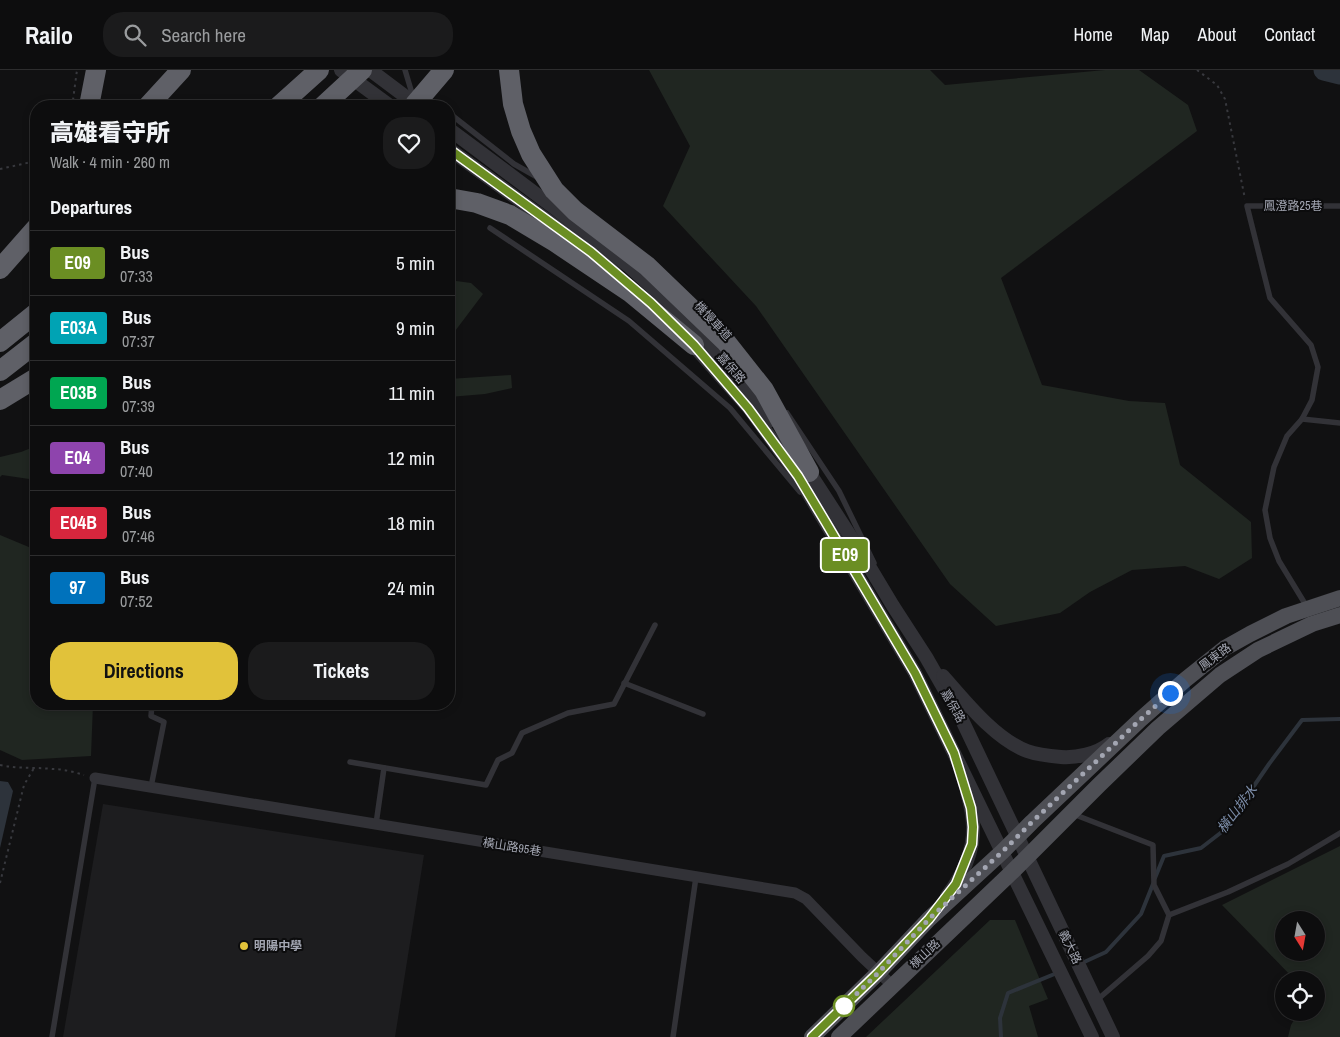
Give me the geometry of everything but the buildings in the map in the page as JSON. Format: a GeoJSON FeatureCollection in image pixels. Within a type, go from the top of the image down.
{"type":"FeatureCollection","features":[{"type":"Feature","properties":{"kind":"highway"},"geometry":{"type":"LineString","coordinates":[[90,100],[96,70]]}},
{"type":"Feature","properties":{"kind":"highway"},"geometry":{"type":"LineString","coordinates":[[154,100],[181,70]]}},
{"type":"Feature","properties":{"kind":"highway"},"geometry":{"type":"LineString","coordinates":[[286,100],[319,70]]}},
{"type":"Feature","properties":{"kind":"highway"},"geometry":{"type":"LineString","coordinates":[[330,100],[362,70]]}},
{"type":"Feature","properties":{"kind":"highway"},"geometry":{"type":"LineString","coordinates":[[422,100],[444,70]]}},
{"type":"Feature","properties":{"kind":"highway"},"geometry":{"type":"LineString","coordinates":[[508,70],[513,104],[521,131],[548,182],[576,211],[647,266],[726,342],[764,390],[809,472]]}},
{"type":"Feature","properties":{"kind":"highway"},"geometry":{"type":"LineString","coordinates":[[455,199],[477,204],[510,215],[555,242],[631,293],[694,345]]}},
{"type":"Feature","properties":{"kind":"highway"},"geometry":{"type":"LineString","coordinates":[[6,261],[30,223]]}},
{"type":"Feature","properties":{"kind":"highway"},"geometry":{"type":"LineString","coordinates":[[6,261],[30,235]]}},
{"type":"Feature","properties":{"kind":"highway"},"geometry":{"type":"LineString","coordinates":[[0,342],[30,318]]}},
{"type":"Feature","properties":{"kind":"highway"},"geometry":{"type":"LineString","coordinates":[[0,371],[30,348]]}},
{"type":"Feature","properties":{"kind":"highway"},"geometry":{"type":"LineString","coordinates":[[0,400],[30,382]]}},
{"type":"Feature","properties":{"kind":"main road","name":"鳳東路"},"geometry":{"type":"LineString","coordinates":[[1002,852],[1141,719],[1225,648],[1286,616],[1340,598]]}},
{"type":"Feature","properties":{"kind":"main road","name":"鳳東路"},"geometry":{"type":"LineString","coordinates":[[1012,872],[1098,785],[1158,728],[1220,675],[1266,646],[1312,624],[1340,615]]}},
{"type":"Feature","properties":{"kind":"main road","name":"橫山路"},"geometry":{"type":"LineString","coordinates":[[812,1037],[878,973],[929,919],[1002,852]]}},
{"type":"Feature","properties":{"kind":"main road","name":"橫山路"},"geometry":{"type":"LineString","coordinates":[[838,1037],[1012,872]]}},
{"type":"Feature","properties":{"kind":"street"},"geometry":{"type":"LineString","coordinates":[[341,70],[382,100]]}},
{"type":"Feature","properties":{"kind":"street"},"geometry":{"type":"LineString","coordinates":[[370,70],[409,100]]}},
{"type":"Feature","properties":{"kind":"street","name":"嘉保路"},"geometry":{"type":"LineString","coordinates":[[455,133],[630,267],[683,314],[737,374],[779,428],[809,472],[926,657],[962,720],[1026,858]]}},
{"type":"Feature","properties":{"kind":"street","name":"嘉保路"},"geometry":{"type":"LineString","coordinates":[[455,153],[591,252],[651,303],[694,345],[748,408],[798,476],[915,673],[1002,852]]}},
{"type":"Feature","properties":{"kind":"street"},"geometry":{"type":"LineString","coordinates":[[926,657],[978,715],[1001,735],[1025,750],[1038,754],[1066,757],[1090,754],[1102,749],[1141,719]]}},
{"type":"Feature","properties":{"kind":"street"},"geometry":{"type":"LineString","coordinates":[[929,919],[956,884],[972,844],[971,808],[954,753]]}},
{"type":"Feature","properties":{"kind":"street","name":"橫山路95巷"},"geometry":{"type":"LineString","coordinates":[[96,778],[795,893],[806,900],[892,985]]}},
{"type":"Feature","properties":{"kind":"street","name":"義大路"},"geometry":{"type":"LineString","coordinates":[[1002,852],[1092,1037]]}},
{"type":"Feature","properties":{"kind":"street","name":"義大路"},"geometry":{"type":"LineString","coordinates":[[1026,858],[1113,1037]]}},
{"type":"Feature","properties":{"kind":"lane"},"geometry":{"type":"LineString","coordinates":[[404,70],[415,100]]}},
{"type":"Feature","properties":{"kind":"lane"},"geometry":{"type":"LineString","coordinates":[[455,118],[514,164],[570,196]]}},
{"type":"Feature","properties":{"kind":"lane"},"geometry":{"type":"LineString","coordinates":[[1247,206],[1270,298],[1311,345],[1318,367],[1312,400],[1302,419],[1287,436],[1274,467],[1265,510],[1270,538],[1279,560],[1308,608]]}},
{"type":"Feature","properties":{"kind":"lane","name":"鳳澄路25巷"},"geometry":{"type":"LineString","coordinates":[[1247,206],[1340,206]]}},
{"type":"Feature","properties":{"kind":"lane"},"geometry":{"type":"LineString","coordinates":[[490,228],[629,321],[730,408],[825,521]]}},
{"type":"Feature","properties":{"kind":"lane","name":"機慢車道"},"geometry":{"type":"LineString","coordinates":[[706,314],[737,347],[778,401]]}},
{"type":"Feature","properties":{"kind":"lane"},"geometry":{"type":"LineString","coordinates":[[784,409],[796,424],[838,491],[866,546],[893,606]]}},
{"type":"Feature","properties":{"kind":"lane"},"geometry":{"type":"LineString","coordinates":[[1302,419],[1340,423]]}},
{"type":"Feature","properties":{"kind":"lane"},"geometry":{"type":"LineString","coordinates":[[350,762],[486,785],[498,760],[512,754],[522,733],[568,713],[614,704],[655,625]]}},
{"type":"Feature","properties":{"kind":"lane"},"geometry":{"type":"LineString","coordinates":[[624,684],[703,714]]}},
{"type":"Feature","properties":{"kind":"lane"},"geometry":{"type":"LineString","coordinates":[[152,710],[151,716],[164,722],[152,787]]}},
{"type":"Feature","properties":{"kind":"lane"},"geometry":{"type":"LineString","coordinates":[[376,824],[384,768]]}},
{"type":"Feature","properties":{"kind":"lane"},"geometry":{"type":"LineString","coordinates":[[52,1037],[96,778]]}},
{"type":"Feature","properties":{"kind":"lane"},"geometry":{"type":"LineString","coordinates":[[1071,813],[1152,845],[1154,885],[1169,915],[1161,941],[1148,956],[1096,1002]]}},
{"type":"Feature","properties":{"kind":"lane"},"geometry":{"type":"LineString","coordinates":[[1169,915],[1228,892],[1288,864],[1340,833]]}},
{"type":"Feature","properties":{"kind":"lane"},"geometry":{"type":"LineString","coordinates":[[673,1037],[696,877]]}},
{"type":"Feature","properties":{"kind":"path"},"geometry":{"type":"LineString","coordinates":[[73,100],[77,70]]}},
{"type":"Feature","properties":{"kind":"path"},"geometry":{"type":"LineString","coordinates":[[1197,70],[1217,85],[1225,99],[1247,206]]}},
{"type":"Feature","properties":{"kind":"path"},"geometry":{"type":"LineString","coordinates":[[0,169],[30,163]]}},
{"type":"Feature","properties":{"kind":"path"},"geometry":{"type":"LineString","coordinates":[[0,765],[15,768],[52,769],[96,778]]}},
{"type":"Feature","properties":{"kind":"path"},"geometry":{"type":"LineString","coordinates":[[0,884],[24,785],[34,768]]}},
{"type":"Feature","properties":{"kind":"shaded area"},"geometry":{"type":"Polygon","coordinates":[[[649,70],[930,70],[945,85],[1105,70],[1139,70],[1188,105],[1197,131],[1001,278],[1042,385],[1129,401],[1165,403],[1180,465],[1251,522],[1252,558],[1219,579],[1185,566],[1132,570],[1090,592],[1060,613],[996,626],[950,584],[756,306],[663,206],[690,146],[649,70]]]}},
{"type":"Feature","properties":{"kind":"shaded area"},"geometry":{"type":"Polygon","coordinates":[[[455,281],[471,283],[483,294],[455,331],[455,281]]]}},
{"type":"Feature","properties":{"kind":"shaded area"},"geometry":{"type":"Polygon","coordinates":[[[511,375],[512,388],[485,394],[455,396],[455,379],[511,375]]]}},
{"type":"Feature","properties":{"kind":"shaded area"},"geometry":{"type":"Polygon","coordinates":[[[30,448],[30,479],[2,475],[0,477],[0,457],[30,448]]]}},
{"type":"Feature","properties":{"kind":"shaded area"},"geometry":{"type":"Polygon","coordinates":[[[0,535],[30,548],[30,710],[93,710],[91,756],[22,760],[0,750],[0,535]]]}},
{"type":"Feature","properties":{"kind":"shaded area"},"geometry":{"type":"Polygon","coordinates":[[[0,781],[8,782],[13,791],[0,848],[0,781]]]}},
{"type":"Feature","properties":{"kind":"shaded area","name":"明陽中學"},"geometry":{"type":"Polygon","coordinates":[[[103,804],[424,855],[395,1037],[63,1037],[103,804]]]}},
{"type":"Feature","properties":{"kind":"shaded area"},"geometry":{"type":"Polygon","coordinates":[[[1340,846],[1340,1037],[1288,1037],[1293,1021],[1325,1021],[1325,971],[1286,971],[1277,961],[1325,961],[1325,911],[1275,911],[1275,959],[1222,905],[1340,846]]]}},
{"type":"Feature","properties":{"kind":"shaded area"},"geometry":{"type":"Polygon","coordinates":[[[990,920],[1015,920],[1048,999],[1029,1006],[1038,1037],[866,1037],[990,920]]]}},
{"type":"Feature","properties":{"kind":"waterway"},"geometry":{"type":"LineString","coordinates":[[1324,70],[1340,74]]}},
{"type":"Feature","properties":{"kind":"waterway","name":"橫山排水"},"geometry":{"type":"LineString","coordinates":[[1155,878],[1164,856],[1201,848],[1223,831],[1302,720],[1340,719]]}},
{"type":"Feature","properties":{"kind":"waterway","name":"橫山排水"},"geometry":{"type":"LineString","coordinates":[[1082,963],[1106,952],[1141,914],[1153,884]]}},
{"type":"Feature","properties":{"kind":"waterway","name":"橫山排水"},"geometry":{"type":"LineString","coordinates":[[1001,1037],[1000,1018],[1008,993],[1057,973]]}},
{"type":"Feature","properties":{"kind":"bus line","name":"E09"},"geometry":{"type":"LineString","coordinates":[[455,153],[591,252],[651,303],[694,345],[748,408],[798,476],[825,521],[915,673],[954,753],[971,808],[973,827],[972,844],[956,884],[929,919],[878,973],[812,1037]]}},
{"type":"Feature","properties":{"kind":"place","name":"明陽中學"},"geometry":{"type":"Point","coordinates":[244,946]}},
{"type":"Feature","properties":{"kind":"route"},"geometry":{"type":"LineString","coordinates":[[844,1006],[929,919],[1170,693]]}}]}
